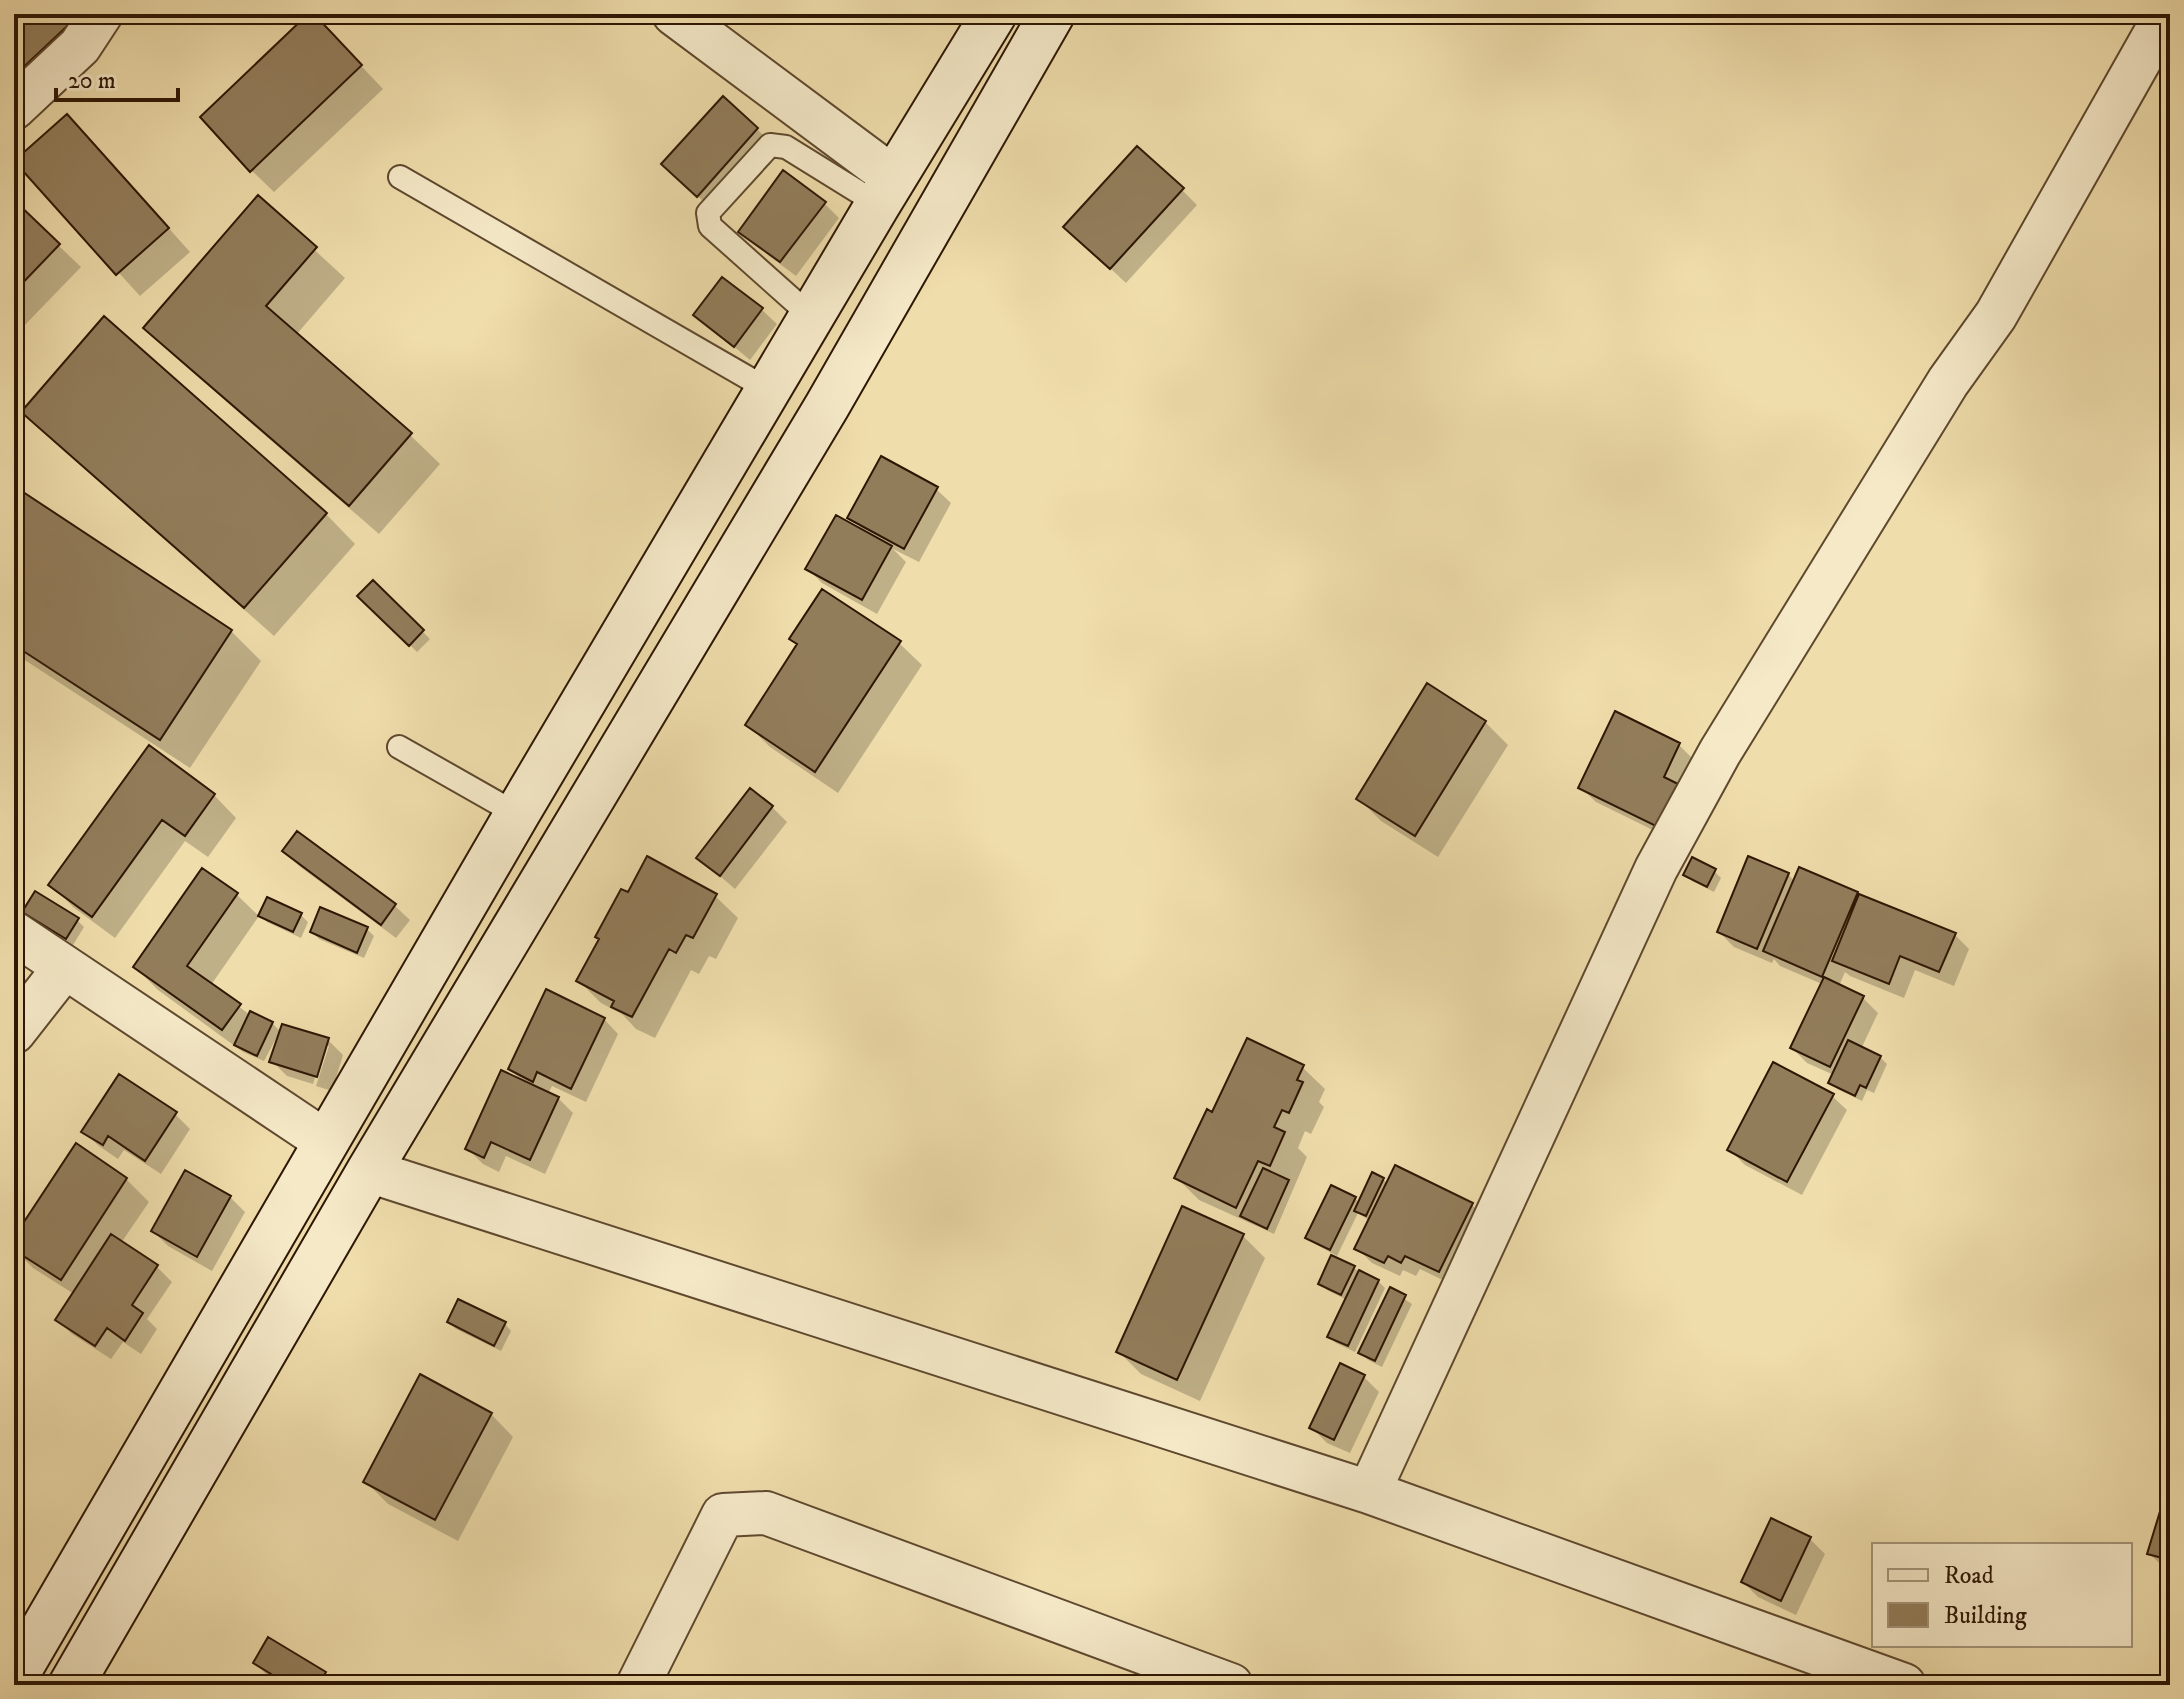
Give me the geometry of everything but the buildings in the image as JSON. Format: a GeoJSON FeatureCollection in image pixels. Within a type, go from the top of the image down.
{"type":"FeatureCollection","features":[{"type":"Feature","properties":{"kind":"main road"},"geometry":{"type":"LineString","coordinates":[[14,1679],[517,814],[994,14]]}},
{"type":"Feature","properties":{"kind":"main road"},"geometry":{"type":"LineString","coordinates":[[71,1685],[369,1171],[827,406],[1052,14]]}},
{"type":"Feature","properties":{"kind":"street"},"geometry":{"type":"LineString","coordinates":[[14,108],[80,46],[101,14]]}},
{"type":"Feature","properties":{"kind":"street"},"geometry":{"type":"LineString","coordinates":[[674,14],[886,191]]}},
{"type":"Feature","properties":{"kind":"street"},"geometry":{"type":"LineString","coordinates":[[1369,1492],[1663,856],[1720,752],[1948,382],[1996,315],[2166,14]]}},
{"type":"Feature","properties":{"kind":"street"},"geometry":{"type":"LineString","coordinates":[[14,933],[325,1141]]}},
{"type":"Feature","properties":{"kind":"street"},"geometry":{"type":"LineString","coordinates":[[14,1032],[65,967]]}},
{"type":"Feature","properties":{"kind":"street"},"geometry":{"type":"LineString","coordinates":[[369,1171],[1369,1492],[1904,1685]]}},
{"type":"Feature","properties":{"kind":"street"},"geometry":{"type":"LineString","coordinates":[[638,1685],[723,1515],[766,1513],[1231,1685]]}},
{"type":"Feature","properties":{"kind":"lane"},"geometry":{"type":"LineString","coordinates":[[812,317],[710,226],[708,213],[770,145],[786,147],[886,191]]}},
{"type":"Feature","properties":{"kind":"lane"},"geometry":{"type":"LineString","coordinates":[[400,177],[769,390]]}},
{"type":"Feature","properties":{"kind":"lane"},"geometry":{"type":"LineString","coordinates":[[399,747],[517,814]]}}]}
